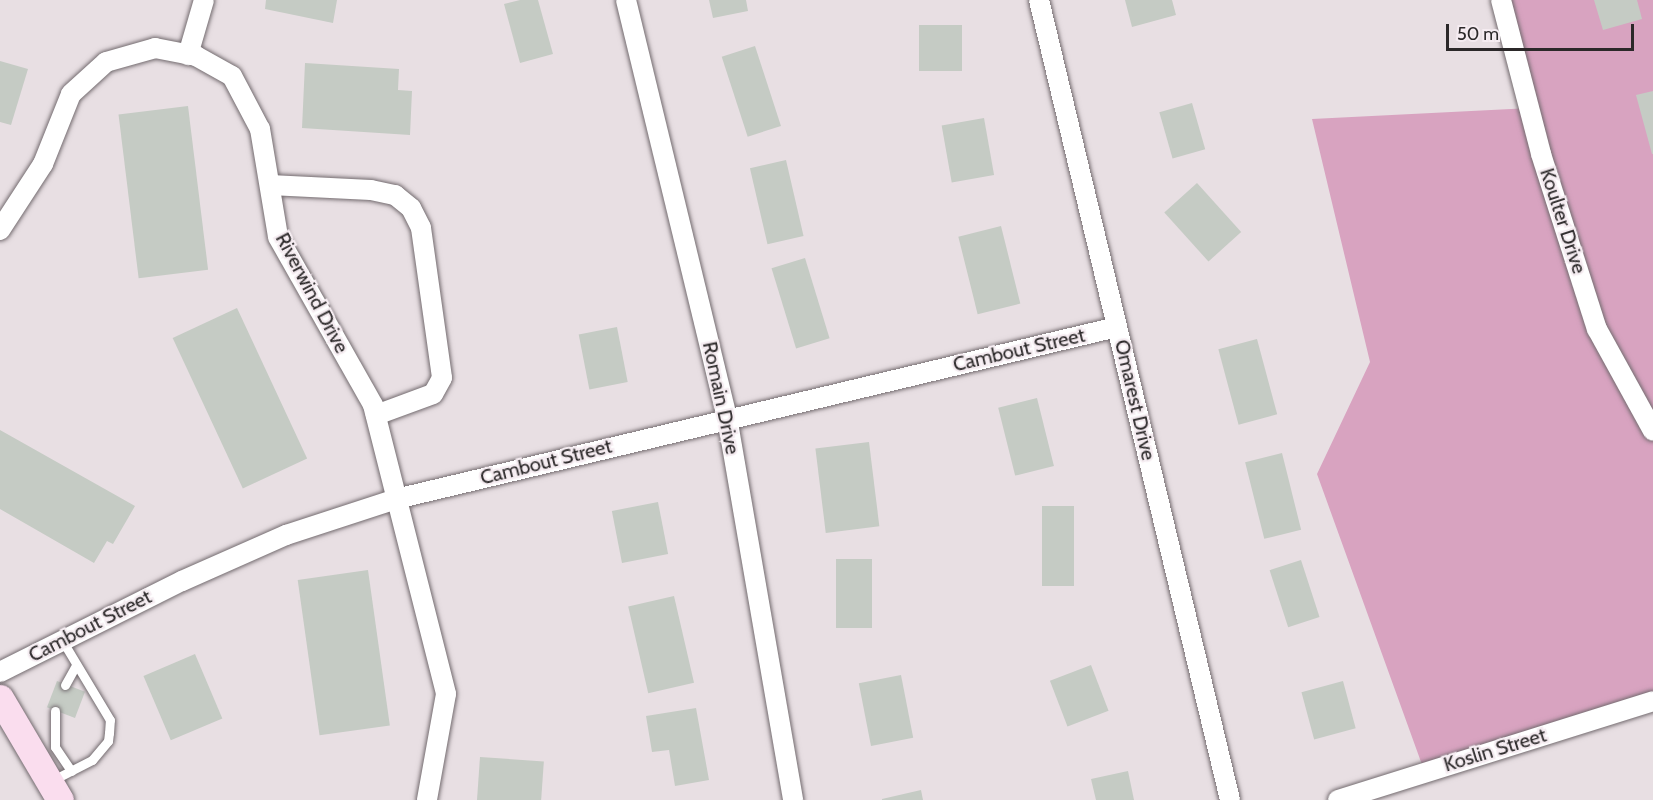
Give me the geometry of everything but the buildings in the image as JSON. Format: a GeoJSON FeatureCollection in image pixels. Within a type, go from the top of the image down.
{"type":"FeatureCollection","features":[{"type":"Feature","properties":{"kind":"street"},"geometry":{"type":"LineString","coordinates":[[188,55],[204,0]]}},
{"type":"Feature","properties":{"kind":"street","name":"Romain Drive"},"geometry":{"type":"LineString","coordinates":[[626,0],[727,417],[793,800]]}},
{"type":"Feature","properties":{"kind":"street","name":"Omarest Drive"},"geometry":{"type":"LineString","coordinates":[[1039,0],[1230,800]]}},
{"type":"Feature","properties":{"kind":"street","name":"Koulter Drive"},"geometry":{"type":"LineString","coordinates":[[1501,0],[1541,154],[1597,329],[1653,431]]}},
{"type":"Feature","properties":{"kind":"street","name":"Riverwind Drive"},"geometry":{"type":"LineString","coordinates":[[0,230],[43,164],[71,93],[106,62],[155,48],[188,55],[232,75],[260,129],[278,237],[376,415],[446,694],[426,800]]}},
{"type":"Feature","properties":{"kind":"street"},"geometry":{"type":"LineString","coordinates":[[270,185],[370,190],[396,195],[411,208],[421,228],[442,378],[433,394],[376,415]]}},
{"type":"Feature","properties":{"kind":"street","name":"Cambout Street"},"geometry":{"type":"LineString","coordinates":[[0,672],[286,535],[396,499],[727,417],[1117,327]]}},
{"type":"Feature","properties":{"kind":"street"},"geometry":{"type":"LineString","coordinates":[[0,698],[55,788]]}},
{"type":"Feature","properties":{"kind":"street","name":"Koslin Street"},"geometry":{"type":"LineString","coordinates":[[1338,800],[1653,701]]}},
{"type":"Feature","properties":{"kind":"street"},"geometry":{"type":"LineString","coordinates":[[0,706],[55,788]]}},
{"type":"Feature","properties":{"kind":"lane"},"geometry":{"type":"LineString","coordinates":[[55,788],[102,751],[108,741],[110,727],[110,720],[63,640]]}},
{"type":"Feature","properties":{"kind":"lane"},"geometry":{"type":"LineString","coordinates":[[65,685],[76,664]]}},
{"type":"Feature","properties":{"kind":"lane"},"geometry":{"type":"LineString","coordinates":[[55,788],[56,711]]}},
{"type":"Feature","properties":{"kind":"shaded area"},"geometry":{"type":"Polygon","coordinates":[[[1501,0],[1653,0],[1653,701],[1425,773],[1317,474],[1370,362],[1312,119],[1529,108],[1501,0]]]}}]}
